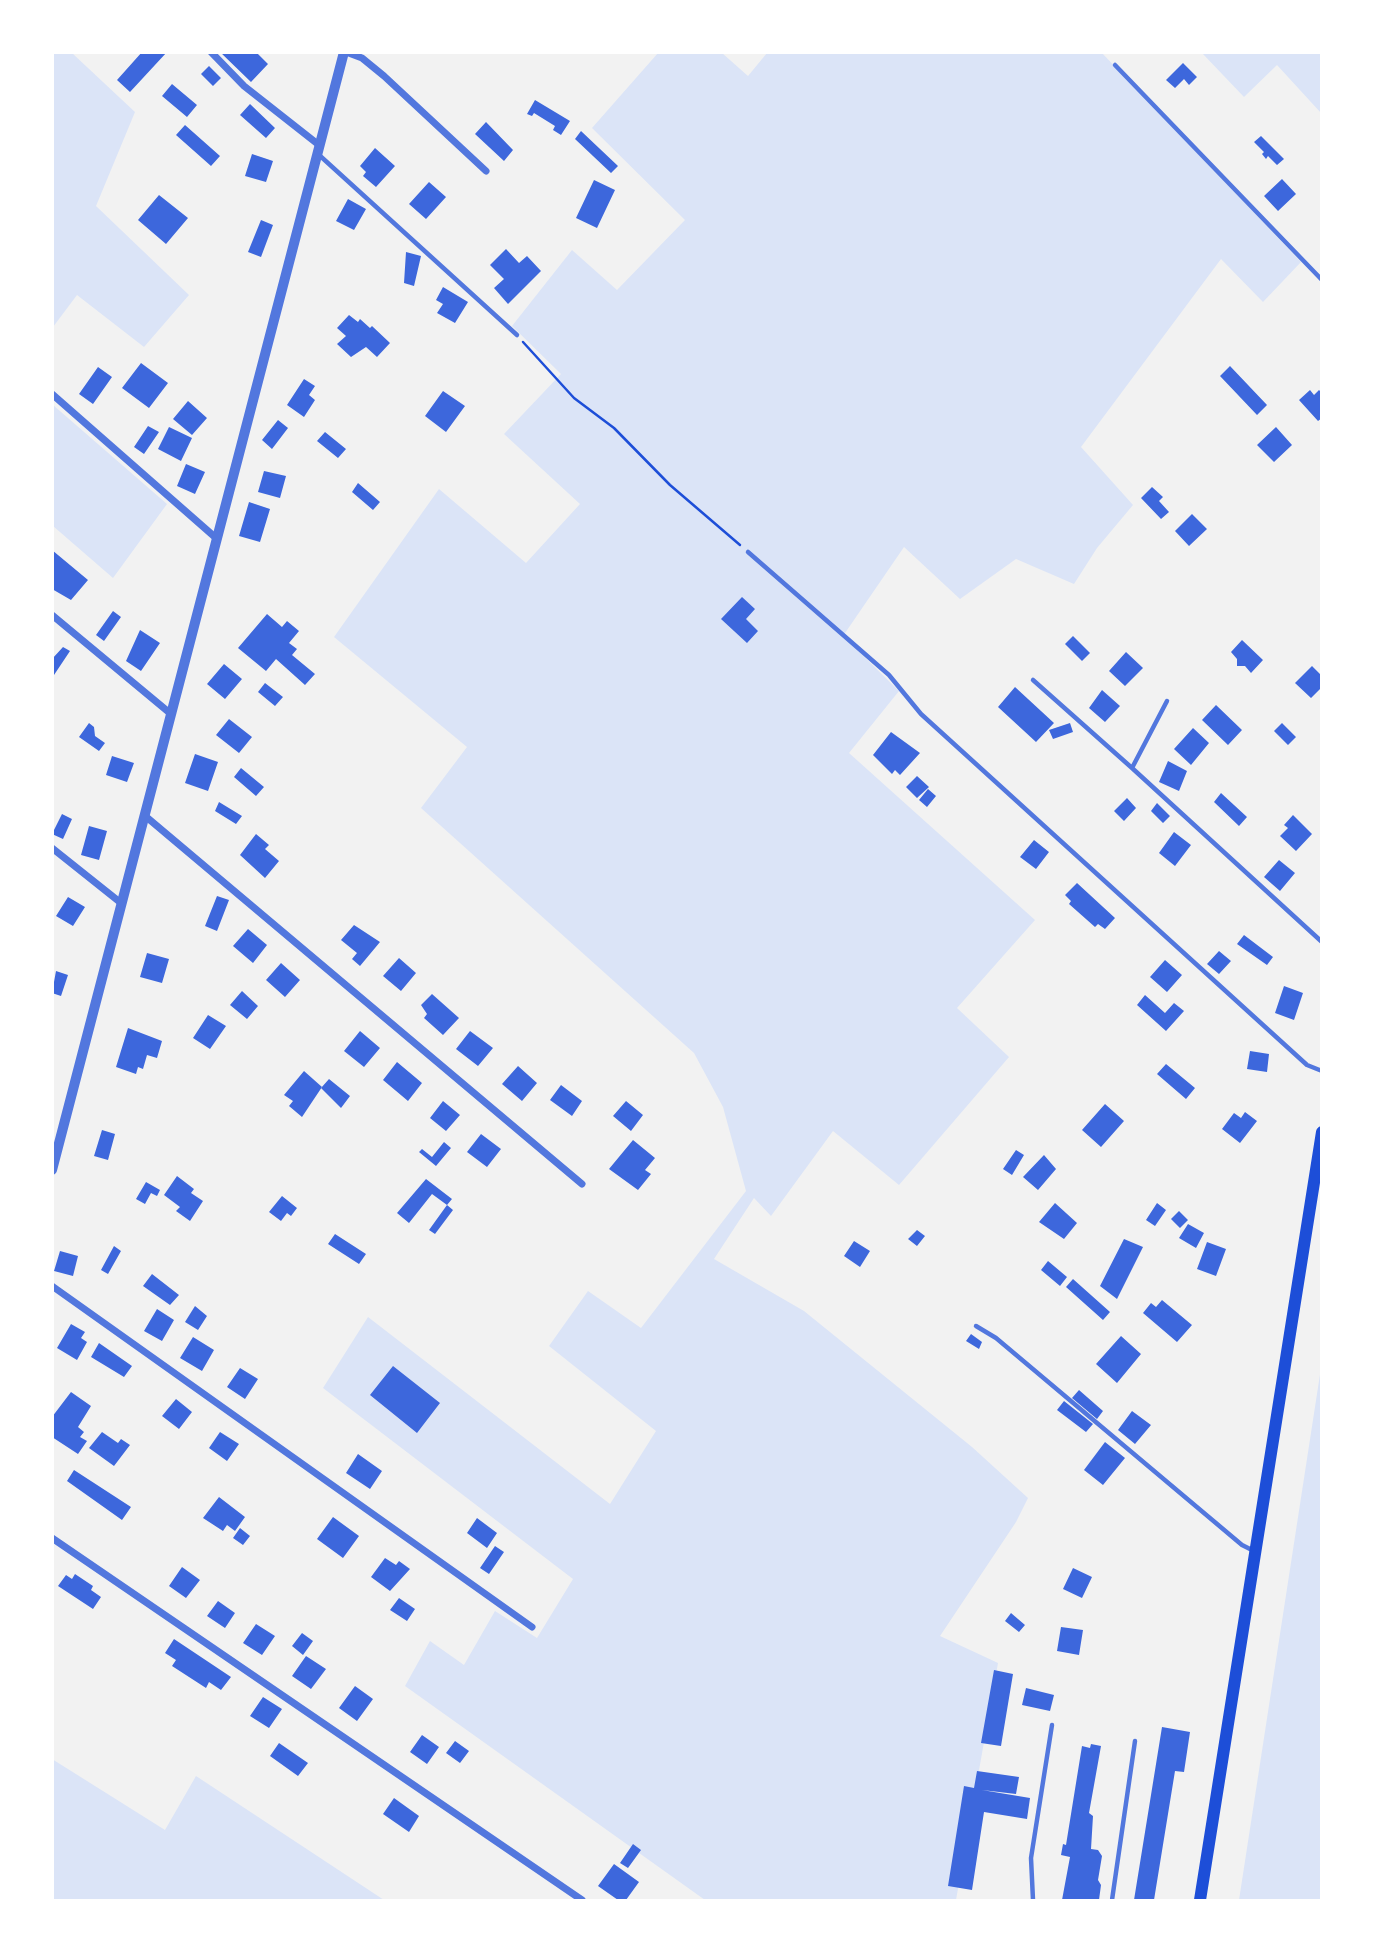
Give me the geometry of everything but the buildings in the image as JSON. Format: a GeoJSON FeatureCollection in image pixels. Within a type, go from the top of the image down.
{"type":"FeatureCollection","features":[{"type":"Feature","properties":{"kind":"main road"},"geometry":{"type":"LineString","coordinates":[[1199,1900],[1321,1132]]}},
{"type":"Feature","properties":{"kind":"street"},"geometry":{"type":"LineString","coordinates":[[211,52],[244,86],[318,150]]}},
{"type":"Feature","properties":{"kind":"street"},"geometry":{"type":"LineString","coordinates":[[52,1170],[345,52],[362,58],[384,76],[486,171]]}},
{"type":"Feature","properties":{"kind":"street"},"geometry":{"type":"LineString","coordinates":[[52,394],[216,538]]}},
{"type":"Feature","properties":{"kind":"street"},"geometry":{"type":"LineString","coordinates":[[52,615],[171,714]]}},
{"type":"Feature","properties":{"kind":"street"},"geometry":{"type":"LineString","coordinates":[[144,815],[582,1184]]}},
{"type":"Feature","properties":{"kind":"street"},"geometry":{"type":"LineString","coordinates":[[52,848],[121,903]]}},
{"type":"Feature","properties":{"kind":"street"},"geometry":{"type":"LineString","coordinates":[[52,1286],[532,1627]]}},
{"type":"Feature","properties":{"kind":"street"},"geometry":{"type":"LineString","coordinates":[[52,1538],[582,1900]]}},
{"type":"Feature","properties":{"kind":"lane"},"geometry":{"type":"LineString","coordinates":[[1115,65],[1321,280]]}},
{"type":"Feature","properties":{"kind":"lane"},"geometry":{"type":"LineString","coordinates":[[318,150],[517,335]]}},
{"type":"Feature","properties":{"kind":"lane"},"geometry":{"type":"LineString","coordinates":[[748,552],[890,675],[921,713],[1297,1055],[1321,1072]]}},
{"type":"Feature","properties":{"kind":"lane"},"geometry":{"type":"LineString","coordinates":[[1033,680],[1321,942]]}},
{"type":"Feature","properties":{"kind":"lane"},"geometry":{"type":"LineString","coordinates":[[1132,768],[1167,701]]}},
{"type":"Feature","properties":{"kind":"lane"},"geometry":{"type":"LineString","coordinates":[[976,1325],[996,1338],[1242,1545],[1255,1552]]}},
{"type":"Feature","properties":{"kind":"lane"},"geometry":{"type":"LineString","coordinates":[[1033,1900],[1031,1858],[1052,1725]]}},
{"type":"Feature","properties":{"kind":"lane"},"geometry":{"type":"LineString","coordinates":[[1112,1900],[1135,1741]]}},
{"type":"Feature","properties":{"kind":"path"},"geometry":{"type":"LineString","coordinates":[[517,335],[574,398],[614,428],[670,485],[748,552]]}},
{"type":"Feature","properties":{"kind":"shaded area"},"geometry":{"type":"Polygon","coordinates":[[[53,52],[72,53],[135,112],[96,206],[189,295],[144,347],[77,295],[53,327],[53,52]]]}},
{"type":"Feature","properties":{"kind":"shaded area"},"geometry":{"type":"Polygon","coordinates":[[[658,53],[722,53],[748,76],[767,53],[1102,53],[1301,262],[1263,302],[1221,259],[1081,447],[1133,505],[1097,548],[1074,584],[1016,559],[960,599],[904,547],[843,636],[899,691],[849,753],[1035,920],[957,1008],[1009,1057],[899,1185],[833,1131],[771,1216],[754,1198],[714,1259],[804,1311],[972,1447],[1028,1498],[1016,1522],[940,1636],[998,1663],[956,1900],[705,1900],[405,1686],[430,1641],[464,1665],[495,1611],[537,1638],[573,1579],[323,1388],[368,1317],[610,1504],[656,1431],[549,1346],[588,1291],[641,1328],[746,1191],[723,1107],[694,1053],[421,808],[467,747],[334,637],[439,489],[526,563],[580,504],[504,434],[561,374],[512,326],[572,250],[617,290],[685,220],[592,128],[658,53]]]}},
{"type":"Feature","properties":{"kind":"shaded area"},"geometry":{"type":"Polygon","coordinates":[[[1202,53],[1321,53],[1321,113],[1277,65],[1244,97],[1202,53]]]}},
{"type":"Feature","properties":{"kind":"shaded area"},"geometry":{"type":"Polygon","coordinates":[[[53,405],[167,504],[113,578],[53,526],[53,405]]]}},
{"type":"Feature","properties":{"kind":"shaded area"},"geometry":{"type":"Polygon","coordinates":[[[1321,1368],[1321,1900],[1239,1900],[1321,1368]]]}},
{"type":"Feature","properties":{"kind":"shaded area"},"geometry":{"type":"Polygon","coordinates":[[[52,1759],[165,1830],[196,1776],[384,1900],[53,1900],[52,1759]]]}}]}
